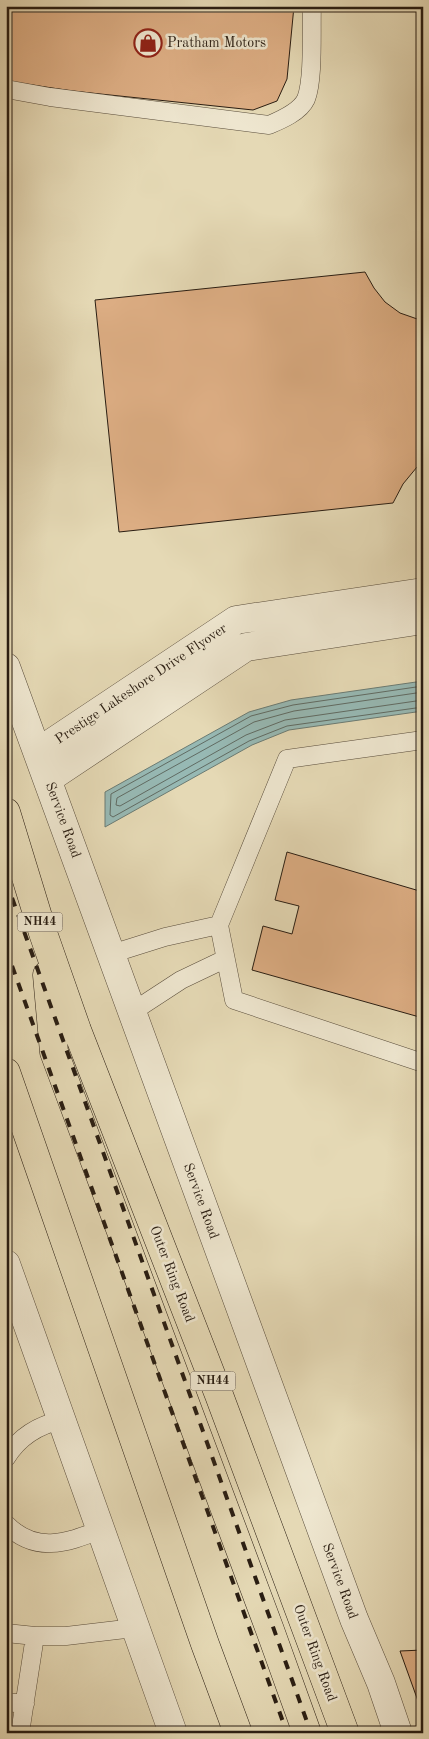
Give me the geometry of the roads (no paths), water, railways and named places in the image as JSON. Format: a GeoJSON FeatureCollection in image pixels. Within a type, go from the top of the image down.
{"type":"FeatureCollection","features":[{"type":"Feature","properties":{"kind":"highway","name":"Outer Ring Road"},"geometry":{"type":"LineString","coordinates":[[6,812],[43,932],[77,1030],[219,1395],[345,1733]]}},
{"type":"Feature","properties":{"kind":"highway"},"geometry":{"type":"LineString","coordinates":[[43,932],[54,1052],[307,1733]]}},
{"type":"Feature","properties":{"kind":"highway"},"geometry":{"type":"LineString","coordinates":[[6,1072],[205,1644],[238,1733]]}},
{"type":"Feature","properties":{"kind":"street","name":"Prestige Lakeshore Drive Flyover"},"geometry":{"type":"LineString","coordinates":[[38,752],[236,620],[423,592]]}},
{"type":"Feature","properties":{"kind":"street","name":"Prestige Lakeshore Drive Flyover"},"geometry":{"type":"LineString","coordinates":[[48,779],[246,647],[423,620]]}},
{"type":"Feature","properties":{"kind":"street","name":"Service Road"},"geometry":{"type":"LineString","coordinates":[[6,667],[351,1610],[381,1683],[398,1733]]}},
{"type":"Feature","properties":{"kind":"street"},"geometry":{"type":"LineString","coordinates":[[6,1264],[134,1628],[173,1733]]}},
{"type":"Feature","properties":{"kind":"lane"},"geometry":{"type":"LineString","coordinates":[[6,89],[50,97],[268,125],[290,116],[305,100],[309,81],[312,6]]}},
{"type":"Feature","properties":{"kind":"lane"},"geometry":{"type":"LineString","coordinates":[[423,740],[287,759],[219,924],[234,1000],[423,1064]]}},
{"type":"Feature","properties":{"kind":"lane"},"geometry":{"type":"LineString","coordinates":[[110,954],[165,937],[219,924]]}},
{"type":"Feature","properties":{"kind":"lane"},"geometry":{"type":"LineString","coordinates":[[132,1012],[181,980],[225,959]]}},
{"type":"Feature","properties":{"kind":"lane"},"geometry":{"type":"LineString","coordinates":[[6,1458],[18,1442],[34,1430],[62,1420]]}},
{"type":"Feature","properties":{"kind":"lane"},"geometry":{"type":"LineString","coordinates":[[6,1524],[15,1533],[30,1541],[45,1544],[63,1543],[100,1530]]}},
{"type":"Feature","properties":{"kind":"lane"},"geometry":{"type":"LineString","coordinates":[[6,1633],[35,1636],[66,1636],[134,1628]]}},
{"type":"Feature","properties":{"kind":"lane"},"geometry":{"type":"LineString","coordinates":[[20,1733],[35,1636]]}},
{"type":"Feature","properties":{"kind":"lane"},"geometry":{"type":"LineString","coordinates":[[6,1702],[25,1704]]}},
{"type":"Feature","properties":{"kind":"water"},"geometry":{"type":"Polygon","coordinates":[[[423,681],[423,711],[289,730],[252,745],[105,827],[105,792],[249,712],[291,700],[423,681]]]}},
{"type":"Feature","properties":{"kind":"railway"},"geometry":{"type":"LineString","coordinates":[[6,881],[311,1733]]}},
{"type":"Feature","properties":{"kind":"railway"},"geometry":{"type":"LineString","coordinates":[[6,949],[287,1733]]}},
{"type":"Feature","properties":{"kind":"place","name":"Pratham Motors"},"geometry":{"type":"Point","coordinates":[148,43]}}]}
